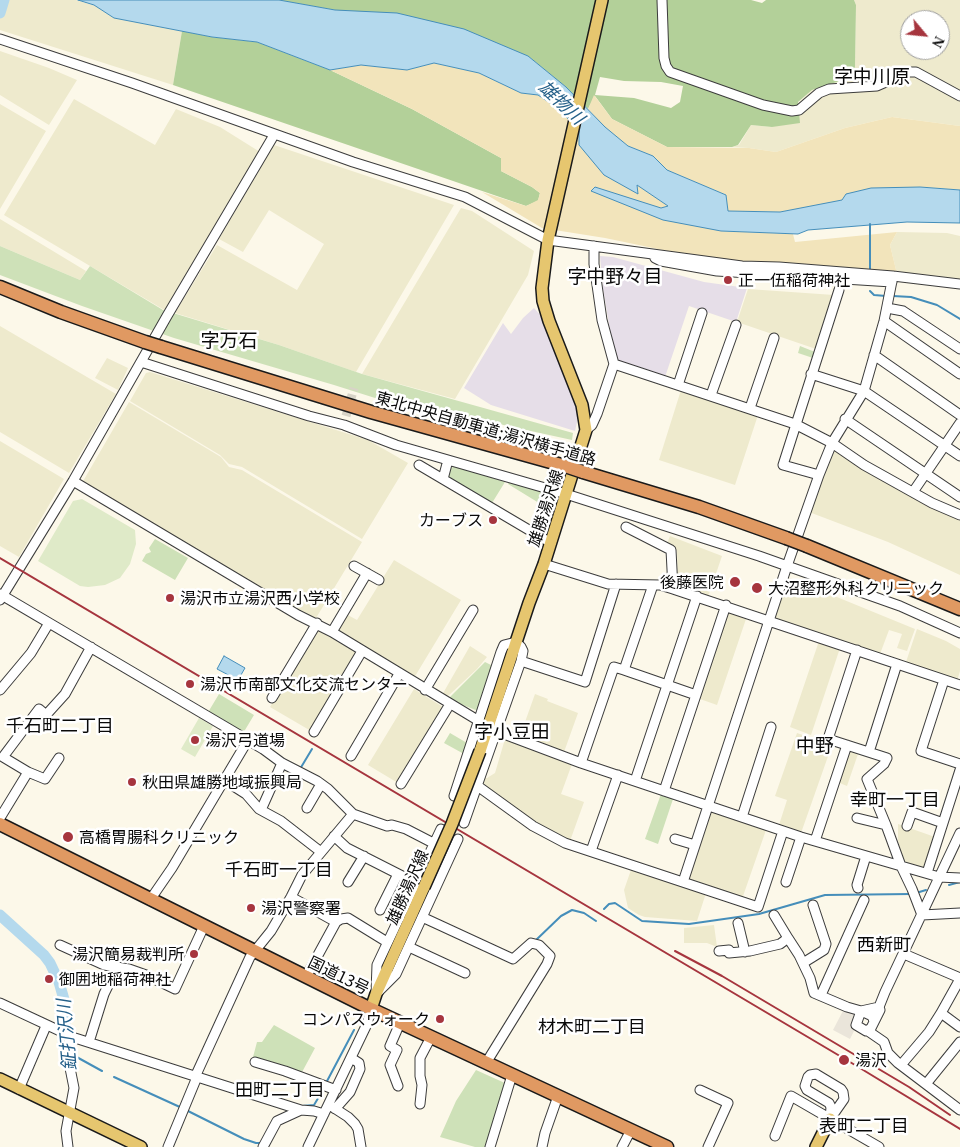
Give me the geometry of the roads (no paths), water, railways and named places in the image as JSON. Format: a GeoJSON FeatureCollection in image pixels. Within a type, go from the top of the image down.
{"type":"FeatureCollection","features":[{"type":"Feature","properties":{"kind":"highway","name":"東北中央自動車道;湯沢横手道路"},"geometry":{"type":"LineString","coordinates":[[0,287],[61,312],[145,342],[371,412],[565,466],[699,508],[807,546],[960,610]]}},
{"type":"Feature","properties":{"kind":"highway","name":"国道13号"},"geometry":{"type":"LineString","coordinates":[[0,824],[371,1009],[667,1147]]}},
{"type":"Feature","properties":{"kind":"main road","name":"雄勝湯沢線"},"geometry":{"type":"LineString","coordinates":[[371,1009],[452,824],[480,751],[551,543],[586,430],[582,404],[549,321],[543,301],[542,288],[548,240],[602,0]]}},
{"type":"Feature","properties":{"kind":"main road"},"geometry":{"type":"LineString","coordinates":[[0,1080],[141,1147]]}},
{"type":"Feature","properties":{"kind":"main road"},"geometry":{"type":"LineString","coordinates":[[816,1147],[830,1119]]}},
{"type":"Feature","properties":{"kind":"street"},"geometry":{"type":"LineString","coordinates":[[662,0],[664,58],[670,72],[763,105],[792,111],[799,110],[819,93],[829,88],[877,86],[909,72],[916,72],[960,96]]}},
{"type":"Feature","properties":{"kind":"street"},"geometry":{"type":"LineString","coordinates":[[0,39],[132,83],[274,135],[465,197],[548,240],[742,266],[890,291],[960,284]]}},
{"type":"Feature","properties":{"kind":"street"},"geometry":{"type":"LineString","coordinates":[[274,135],[73,481],[1,596],[248,740],[282,763],[321,784],[353,814],[387,826],[406,829],[452,853]]}},
{"type":"Feature","properties":{"kind":"street"},"geometry":{"type":"LineString","coordinates":[[586,430],[592,425],[597,414],[614,364],[602,320],[594,264],[594,246]]}},
{"type":"Feature","properties":{"kind":"street"},"geometry":{"type":"LineString","coordinates":[[819,476],[783,465],[839,290]]}},
{"type":"Feature","properties":{"kind":"street"},"geometry":{"type":"LineString","coordinates":[[683,882],[819,476],[832,443],[845,419],[864,391],[884,321],[890,291]]}},
{"type":"Feature","properties":{"kind":"street"},"geometry":{"type":"LineString","coordinates":[[890,291],[903,311],[960,350]]}},
{"type":"Feature","properties":{"kind":"street"},"geometry":{"type":"LineString","coordinates":[[678,384],[702,313]]}},
{"type":"Feature","properties":{"kind":"street"},"geometry":{"type":"LineString","coordinates":[[884,321],[960,374]]}},
{"type":"Feature","properties":{"kind":"street"},"geometry":{"type":"LineString","coordinates":[[711,395],[736,325]]}},
{"type":"Feature","properties":{"kind":"street"},"geometry":{"type":"LineString","coordinates":[[750,408],[774,338]]}},
{"type":"Feature","properties":{"kind":"street"},"geometry":{"type":"LineString","coordinates":[[874,356],[960,414]]}},
{"type":"Feature","properties":{"kind":"street"},"geometry":{"type":"LineString","coordinates":[[141,362],[309,416],[345,421],[396,445],[566,494],[788,566],[900,606],[960,633]]}},
{"type":"Feature","properties":{"kind":"street"},"geometry":{"type":"LineString","coordinates":[[614,364],[795,424],[832,443],[864,465],[932,503],[960,515]]}},
{"type":"Feature","properties":{"kind":"street"},"geometry":{"type":"LineString","coordinates":[[811,374],[864,391],[960,456]]}},
{"type":"Feature","properties":{"kind":"street"},"geometry":{"type":"LineString","coordinates":[[845,419],[960,497]]}},
{"type":"Feature","properties":{"kind":"street"},"geometry":{"type":"LineString","coordinates":[[913,492],[960,423]]}},
{"type":"Feature","properties":{"kind":"street"},"geometry":{"type":"LineString","coordinates":[[443,479],[448,460]]}},
{"type":"Feature","properties":{"kind":"street"},"geometry":{"type":"LineString","coordinates":[[419,465],[551,543]]}},
{"type":"Feature","properties":{"kind":"street"},"geometry":{"type":"LineString","coordinates":[[73,481],[298,616],[317,623],[479,721]]}},
{"type":"Feature","properties":{"kind":"street"},"geometry":{"type":"LineString","coordinates":[[626,527],[671,550],[673,589]]}},
{"type":"Feature","properties":{"kind":"street"},"geometry":{"type":"LineString","coordinates":[[544,564],[608,584],[653,585],[673,589],[960,685]]}},
{"type":"Feature","properties":{"kind":"street"},"geometry":{"type":"LineString","coordinates":[[354,566],[379,580]]}},
{"type":"Feature","properties":{"kind":"street"},"geometry":{"type":"LineString","coordinates":[[332,632],[367,573]]}},
{"type":"Feature","properties":{"kind":"street"},"geometry":{"type":"LineString","coordinates":[[521,661],[585,682],[616,584]]}},
{"type":"Feature","properties":{"kind":"street"},"geometry":{"type":"LineString","coordinates":[[624,670],[653,585]]}},
{"type":"Feature","properties":{"kind":"street"},"geometry":{"type":"LineString","coordinates":[[635,781],[697,596]]}},
{"type":"Feature","properties":{"kind":"street"},"geometry":{"type":"LineString","coordinates":[[664,791],[726,606]]}},
{"type":"Feature","properties":{"kind":"street"},"geometry":{"type":"LineString","coordinates":[[425,690],[473,610]]}},
{"type":"Feature","properties":{"kind":"street"},"geometry":{"type":"LineString","coordinates":[[272,698],[317,623]]}},
{"type":"Feature","properties":{"kind":"street"},"geometry":{"type":"LineString","coordinates":[[0,690],[32,653],[48,624]]}},
{"type":"Feature","properties":{"kind":"street"},"geometry":{"type":"LineString","coordinates":[[454,796],[501,652],[504,645],[516,642],[523,651],[521,661],[464,823]]}},
{"type":"Feature","properties":{"kind":"street"},"geometry":{"type":"LineString","coordinates":[[59,758],[45,779],[28,772],[3,757],[39,709],[46,715],[65,694],[91,647]]}},
{"type":"Feature","properties":{"kind":"street"},"geometry":{"type":"LineString","coordinates":[[856,650],[828,739],[886,758],[884,764],[867,779],[922,915]]}},
{"type":"Feature","properties":{"kind":"street"},"geometry":{"type":"LineString","coordinates":[[314,732],[362,651]]}},
{"type":"Feature","properties":{"kind":"street"},"geometry":{"type":"LineString","coordinates":[[869,752],[897,664]]}},
{"type":"Feature","properties":{"kind":"street"},"geometry":{"type":"LineString","coordinates":[[581,763],[614,667],[696,695]]}},
{"type":"Feature","properties":{"kind":"street"},"geometry":{"type":"LineString","coordinates":[[352,756],[399,674]]}},
{"type":"Feature","properties":{"kind":"street"},"geometry":{"type":"LineString","coordinates":[[944,680],[921,751],[960,764]]}},
{"type":"Feature","properties":{"kind":"street"},"geometry":{"type":"LineString","coordinates":[[401,784],[450,704]]}},
{"type":"Feature","properties":{"kind":"street"},"geometry":{"type":"LineString","coordinates":[[742,817],[771,728]]}},
{"type":"Feature","properties":{"kind":"street"},"geometry":{"type":"LineString","coordinates":[[496,731],[581,763],[801,837],[939,877],[960,878]]}},
{"type":"Feature","properties":{"kind":"street"},"geometry":{"type":"LineString","coordinates":[[150,900],[172,868],[248,740]]}},
{"type":"Feature","properties":{"kind":"street"},"geometry":{"type":"LineString","coordinates":[[814,841],[847,745]]}},
{"type":"Feature","properties":{"kind":"street"},"geometry":{"type":"LineString","coordinates":[[261,810],[282,763]]}},
{"type":"Feature","properties":{"kind":"street"},"geometry":{"type":"LineString","coordinates":[[927,873],[960,770]]}},
{"type":"Feature","properties":{"kind":"street"},"geometry":{"type":"LineString","coordinates":[[0,818],[28,772]]}},
{"type":"Feature","properties":{"kind":"street"},"geometry":{"type":"LineString","coordinates":[[462,774],[533,826],[565,843],[758,906],[783,831]]}},
{"type":"Feature","properties":{"kind":"street"},"geometry":{"type":"LineString","coordinates":[[591,852],[618,775]]}},
{"type":"Feature","properties":{"kind":"street"},"geometry":{"type":"LineString","coordinates":[[224,780],[246,794],[261,810],[281,821],[320,852]]}},
{"type":"Feature","properties":{"kind":"street"},"geometry":{"type":"LineString","coordinates":[[307,808],[321,784]]}},
{"type":"Feature","properties":{"kind":"street"},"geometry":{"type":"LineString","coordinates":[[907,826],[912,812],[943,823]]}},
{"type":"Feature","properties":{"kind":"street"},"geometry":{"type":"LineString","coordinates":[[168,1147],[196,1077],[250,957],[271,931],[302,875],[353,814]]}},
{"type":"Feature","properties":{"kind":"street"},"geometry":{"type":"LineString","coordinates":[[857,818],[886,825]]}},
{"type":"Feature","properties":{"kind":"street"},"geometry":{"type":"LineString","coordinates":[[398,946],[416,883],[441,829]]}},
{"type":"Feature","properties":{"kind":"street"},"geometry":{"type":"LineString","coordinates":[[868,1031],[880,1010],[879,1007],[960,833]]}},
{"type":"Feature","properties":{"kind":"street"},"geometry":{"type":"LineString","coordinates":[[334,836],[348,848],[416,883]]}},
{"type":"Feature","properties":{"kind":"street"},"geometry":{"type":"LineString","coordinates":[[786,882],[801,837]]}},
{"type":"Feature","properties":{"kind":"street"},"geometry":{"type":"LineString","coordinates":[[398,946],[422,917],[458,839]]}},
{"type":"Feature","properties":{"kind":"street"},"geometry":{"type":"LineString","coordinates":[[676,839],[695,845]]}},
{"type":"Feature","properties":{"kind":"street"},"geometry":{"type":"LineString","coordinates":[[348,882],[364,856]]}},
{"type":"Feature","properties":{"kind":"street"},"geometry":{"type":"LineString","coordinates":[[858,888],[866,856]]}},
{"type":"Feature","properties":{"kind":"street"},"geometry":{"type":"LineString","coordinates":[[380,910],[398,874]]}},
{"type":"Feature","properties":{"kind":"street"},"geometry":{"type":"LineString","coordinates":[[291,897],[336,922]]}},
{"type":"Feature","properties":{"kind":"street"},"geometry":{"type":"LineString","coordinates":[[821,995],[864,900]]}},
{"type":"Feature","properties":{"kind":"street"},"geometry":{"type":"LineString","coordinates":[[803,963],[824,950],[826,944],[813,905]]}},
{"type":"Feature","properties":{"kind":"street"},"geometry":{"type":"LineString","coordinates":[[922,915],[960,913]]}},
{"type":"Feature","properties":{"kind":"street"},"geometry":{"type":"LineString","coordinates":[[774,915],[803,963],[814,992],[872,1016],[874,1021]]}},
{"type":"Feature","properties":{"kind":"street"},"geometry":{"type":"LineString","coordinates":[[422,917],[513,958],[531,943],[538,945],[550,956],[486,1063]]}},
{"type":"Feature","properties":{"kind":"street"},"geometry":{"type":"LineString","coordinates":[[306,977],[336,922],[348,918],[398,946],[465,973]]}},
{"type":"Feature","properties":{"kind":"street"},"geometry":{"type":"LineString","coordinates":[[738,924],[745,952]]}},
{"type":"Feature","properties":{"kind":"street"},"geometry":{"type":"LineString","coordinates":[[60,945],[104,964],[146,975],[175,989],[204,926]]}},
{"type":"Feature","properties":{"kind":"street"},"geometry":{"type":"LineString","coordinates":[[719,951],[729,950],[729,953],[745,952],[780,944],[788,938]]}},
{"type":"Feature","properties":{"kind":"street"},"geometry":{"type":"LineString","coordinates":[[901,1065],[929,1032],[960,979],[904,954]]}},
{"type":"Feature","properties":{"kind":"street"},"geometry":{"type":"LineString","coordinates":[[89,1042],[104,994],[117,967]]}},
{"type":"Feature","properties":{"kind":"street"},"geometry":{"type":"LineString","coordinates":[[0,1003],[65,1034],[196,1077],[297,1108],[324,1114]]}},
{"type":"Feature","properties":{"kind":"street"},"geometry":{"type":"LineString","coordinates":[[861,1011],[879,1007]]}},
{"type":"Feature","properties":{"kind":"street"},"geometry":{"type":"LineString","coordinates":[[332,1107],[336,1090],[367,1024],[371,1009]]}},
{"type":"Feature","properties":{"kind":"street"},"geometry":{"type":"LineString","coordinates":[[861,1011],[856,1025],[884,1042],[888,1053],[901,1065],[960,1110]]}},
{"type":"Feature","properties":{"kind":"street"},"geometry":{"type":"LineString","coordinates":[[941,1013],[960,1027]]}},
{"type":"Feature","properties":{"kind":"street"},"geometry":{"type":"LineString","coordinates":[[398,1086],[390,1065],[397,1050],[390,1046],[400,1023]]}},
{"type":"Feature","properties":{"kind":"street"},"geometry":{"type":"LineString","coordinates":[[19,1088],[46,1026]]}},
{"type":"Feature","properties":{"kind":"street"},"geometry":{"type":"LineString","coordinates":[[65,1034],[74,1088],[67,1112],[66,1131],[68,1147]]}},
{"type":"Feature","properties":{"kind":"street"},"geometry":{"type":"LineString","coordinates":[[420,1104],[422,1085],[420,1058],[431,1037]]}},
{"type":"Feature","properties":{"kind":"street"},"geometry":{"type":"LineString","coordinates":[[926,1084],[960,1042]]}},
{"type":"Feature","properties":{"kind":"street"},"geometry":{"type":"LineString","coordinates":[[308,1147],[324,1114],[350,1092],[360,1069],[359,1063],[351,1058]]}},
{"type":"Feature","properties":{"kind":"street"},"geometry":{"type":"LineString","coordinates":[[255,1062],[286,1071],[336,1090]]}},
{"type":"Feature","properties":{"kind":"street"},"geometry":{"type":"LineString","coordinates":[[490,1147],[512,1075]]}},
{"type":"Feature","properties":{"kind":"street"},"geometry":{"type":"LineString","coordinates":[[810,1075],[820,1076],[843,1092],[844,1099],[830,1119],[831,1107],[829,1103],[807,1090],[805,1086],[805,1081],[810,1075]]}},
{"type":"Feature","properties":{"kind":"street"},"geometry":{"type":"LineString","coordinates":[[700,1090],[728,1103],[708,1147]]}},
{"type":"Feature","properties":{"kind":"street"},"geometry":{"type":"LineString","coordinates":[[542,1147],[558,1096]]}},
{"type":"Feature","properties":{"kind":"street"},"geometry":{"type":"LineString","coordinates":[[775,1136],[792,1096],[879,1147]]}},
{"type":"Feature","properties":{"kind":"street"},"geometry":{"type":"LineString","coordinates":[[332,1107],[356,1124],[361,1147]]}},
{"type":"Feature","properties":{"kind":"street"},"geometry":{"type":"LineString","coordinates":[[263,1147],[277,1121],[297,1108]]}},
{"type":"Feature","properties":{"kind":"street"},"geometry":{"type":"LineString","coordinates":[[622,1147],[631,1130]]}},
{"type":"Feature","properties":{"kind":"water","name":"雄物川"},"geometry":{"type":"Polygon","coordinates":[[[78,0],[279,0],[335,10],[397,13],[464,29],[528,56],[566,87],[605,127],[628,146],[653,156],[667,170],[726,195],[728,211],[780,212],[842,200],[846,194],[871,188],[920,187],[960,190],[960,223],[907,222],[808,230],[798,234],[721,231],[663,220],[591,191],[595,187],[661,208],[668,206],[637,185],[638,194],[604,175],[579,145],[579,131],[559,109],[538,95],[521,93],[479,73],[434,63],[407,70],[361,65],[330,70],[257,42],[212,37],[114,18],[94,5],[78,0]]]}},
{"type":"Feature","properties":{"kind":"water"},"geometry":{"type":"Polygon","coordinates":[[[224,656],[245,668],[238,680],[217,669],[224,656]]]}},
{"type":"Feature","properties":{"kind":"waterway"},"geometry":{"type":"LineString","coordinates":[[0,13],[4,0]]}},
{"type":"Feature","properties":{"kind":"waterway"},"geometry":{"type":"LineString","coordinates":[[870,224],[870,270]]}},
{"type":"Feature","properties":{"kind":"waterway"},"geometry":{"type":"LineString","coordinates":[[870,291],[874,295],[886,296]]}},
{"type":"Feature","properties":{"kind":"waterway"},"geometry":{"type":"LineString","coordinates":[[893,296],[911,297],[937,305],[960,319]]}},
{"type":"Feature","properties":{"kind":"waterway"},"geometry":{"type":"LineString","coordinates":[[300,769],[312,749]]}},
{"type":"Feature","properties":{"kind":"waterway"},"geometry":{"type":"LineString","coordinates":[[949,885],[960,882]]}},
{"type":"Feature","properties":{"kind":"waterway"},"geometry":{"type":"LineString","coordinates":[[916,893],[926,890]]}},
{"type":"Feature","properties":{"kind":"waterway"},"geometry":{"type":"LineString","coordinates":[[604,909],[609,904],[615,903],[642,921],[689,924],[759,914],[825,895],[911,894]]}},
{"type":"Feature","properties":{"kind":"waterway"},"geometry":{"type":"LineString","coordinates":[[535,941],[561,916],[572,910],[584,913],[596,921]]}},
{"type":"Feature","properties":{"kind":"waterway","name":"鉦打沢川"},"geometry":{"type":"LineString","coordinates":[[0,915],[44,955],[59,982],[65,1003],[63,1043],[66,1062]]}},
{"type":"Feature","properties":{"kind":"waterway"},"geometry":{"type":"LineString","coordinates":[[326,1083],[354,1030]]}},
{"type":"Feature","properties":{"kind":"waterway"},"geometry":{"type":"LineString","coordinates":[[73,1055],[102,1071]]}},
{"type":"Feature","properties":{"kind":"waterway"},"geometry":{"type":"LineString","coordinates":[[114,1077],[182,1108]]}},
{"type":"Feature","properties":{"kind":"waterway"},"geometry":{"type":"LineString","coordinates":[[302,1106],[314,1105],[323,1090]]}},
{"type":"Feature","properties":{"kind":"waterway"},"geometry":{"type":"LineString","coordinates":[[186,1110],[244,1139],[261,1143]]}},
{"type":"Feature","properties":{"kind":"tunnel"},"geometry":{"type":"LineString","coordinates":[[346,416],[354,388]]}},
{"type":"Feature","properties":{"kind":"railway"},"geometry":{"type":"LineString","coordinates":[[0,558],[960,1129]]}},
{"type":"Feature","properties":{"kind":"railway"},"geometry":{"type":"LineString","coordinates":[[675,951],[722,976],[909,1087],[950,1115]]}},
{"type":"Feature","properties":{"kind":"place","name":"正一伍稲荷神社"},"geometry":{"type":"Point","coordinates":[728,280]}},
{"type":"Feature","properties":{"kind":"place","name":"カーブス"},"geometry":{"type":"Point","coordinates":[493,520]}},
{"type":"Feature","properties":{"kind":"place","name":"後藤医院"},"geometry":{"type":"Point","coordinates":[735,582]}},
{"type":"Feature","properties":{"kind":"place","name":"大沼整形外科クリニック"},"geometry":{"type":"Point","coordinates":[757,588]}},
{"type":"Feature","properties":{"kind":"place","name":"湯沢市立湯沢西小学校"},"geometry":{"type":"Point","coordinates":[170,598]}},
{"type":"Feature","properties":{"kind":"place","name":"湯沢市南部文化交流センター"},"geometry":{"type":"Point","coordinates":[190,684]}},
{"type":"Feature","properties":{"kind":"place","name":"湯沢弓道場"},"geometry":{"type":"Point","coordinates":[195,740]}},
{"type":"Feature","properties":{"kind":"place","name":"秋田県雄勝地域振興局"},"geometry":{"type":"Point","coordinates":[132,782]}},
{"type":"Feature","properties":{"kind":"place","name":"高橋胃腸科クリニック"},"geometry":{"type":"Point","coordinates":[68,837]}},
{"type":"Feature","properties":{"kind":"place","name":"湯沢警察署"},"geometry":{"type":"Point","coordinates":[251,908]}},
{"type":"Feature","properties":{"kind":"place","name":"湯沢簡易裁判所"},"geometry":{"type":"Point","coordinates":[194,954]}},
{"type":"Feature","properties":{"kind":"place","name":"御囲地稲荷神社"},"geometry":{"type":"Point","coordinates":[49,979]}},
{"type":"Feature","properties":{"kind":"place","name":"コンパスウォーク"},"geometry":{"type":"Point","coordinates":[440,1019]}},
{"type":"Feature","properties":{"kind":"place","name":"湯沢"},"geometry":{"type":"Point","coordinates":[844,1060]}},
{"type":"Feature","properties":{"kind":"district","name":"字中川原"},"geometry":{"type":"Point","coordinates":[872,76]}},
{"type":"Feature","properties":{"kind":"district","name":"字中野々目"},"geometry":{"type":"Point","coordinates":[615,276]}},
{"type":"Feature","properties":{"kind":"district","name":"字万石"},"geometry":{"type":"Point","coordinates":[229,340]}},
{"type":"Feature","properties":{"kind":"district","name":"千石町二丁目"},"geometry":{"type":"Point","coordinates":[60,725]}},
{"type":"Feature","properties":{"kind":"district","name":"字小豆田"},"geometry":{"type":"Point","coordinates":[512,731]}},
{"type":"Feature","properties":{"kind":"district","name":"中野"},"geometry":{"type":"Point","coordinates":[815,745]}},
{"type":"Feature","properties":{"kind":"district","name":"幸町一丁目"},"geometry":{"type":"Point","coordinates":[895,799]}},
{"type":"Feature","properties":{"kind":"district","name":"千石町一丁目"},"geometry":{"type":"Point","coordinates":[279,869]}},
{"type":"Feature","properties":{"kind":"district","name":"西新町"},"geometry":{"type":"Point","coordinates":[884,944]}},
{"type":"Feature","properties":{"kind":"district","name":"材木町二丁目"},"geometry":{"type":"Point","coordinates":[592,1026]}},
{"type":"Feature","properties":{"kind":"district","name":"田町二丁目"},"geometry":{"type":"Point","coordinates":[280,1089]}},
{"type":"Feature","properties":{"kind":"district","name":"表町二丁目"},"geometry":{"type":"Point","coordinates":[864,1125]}}]}
